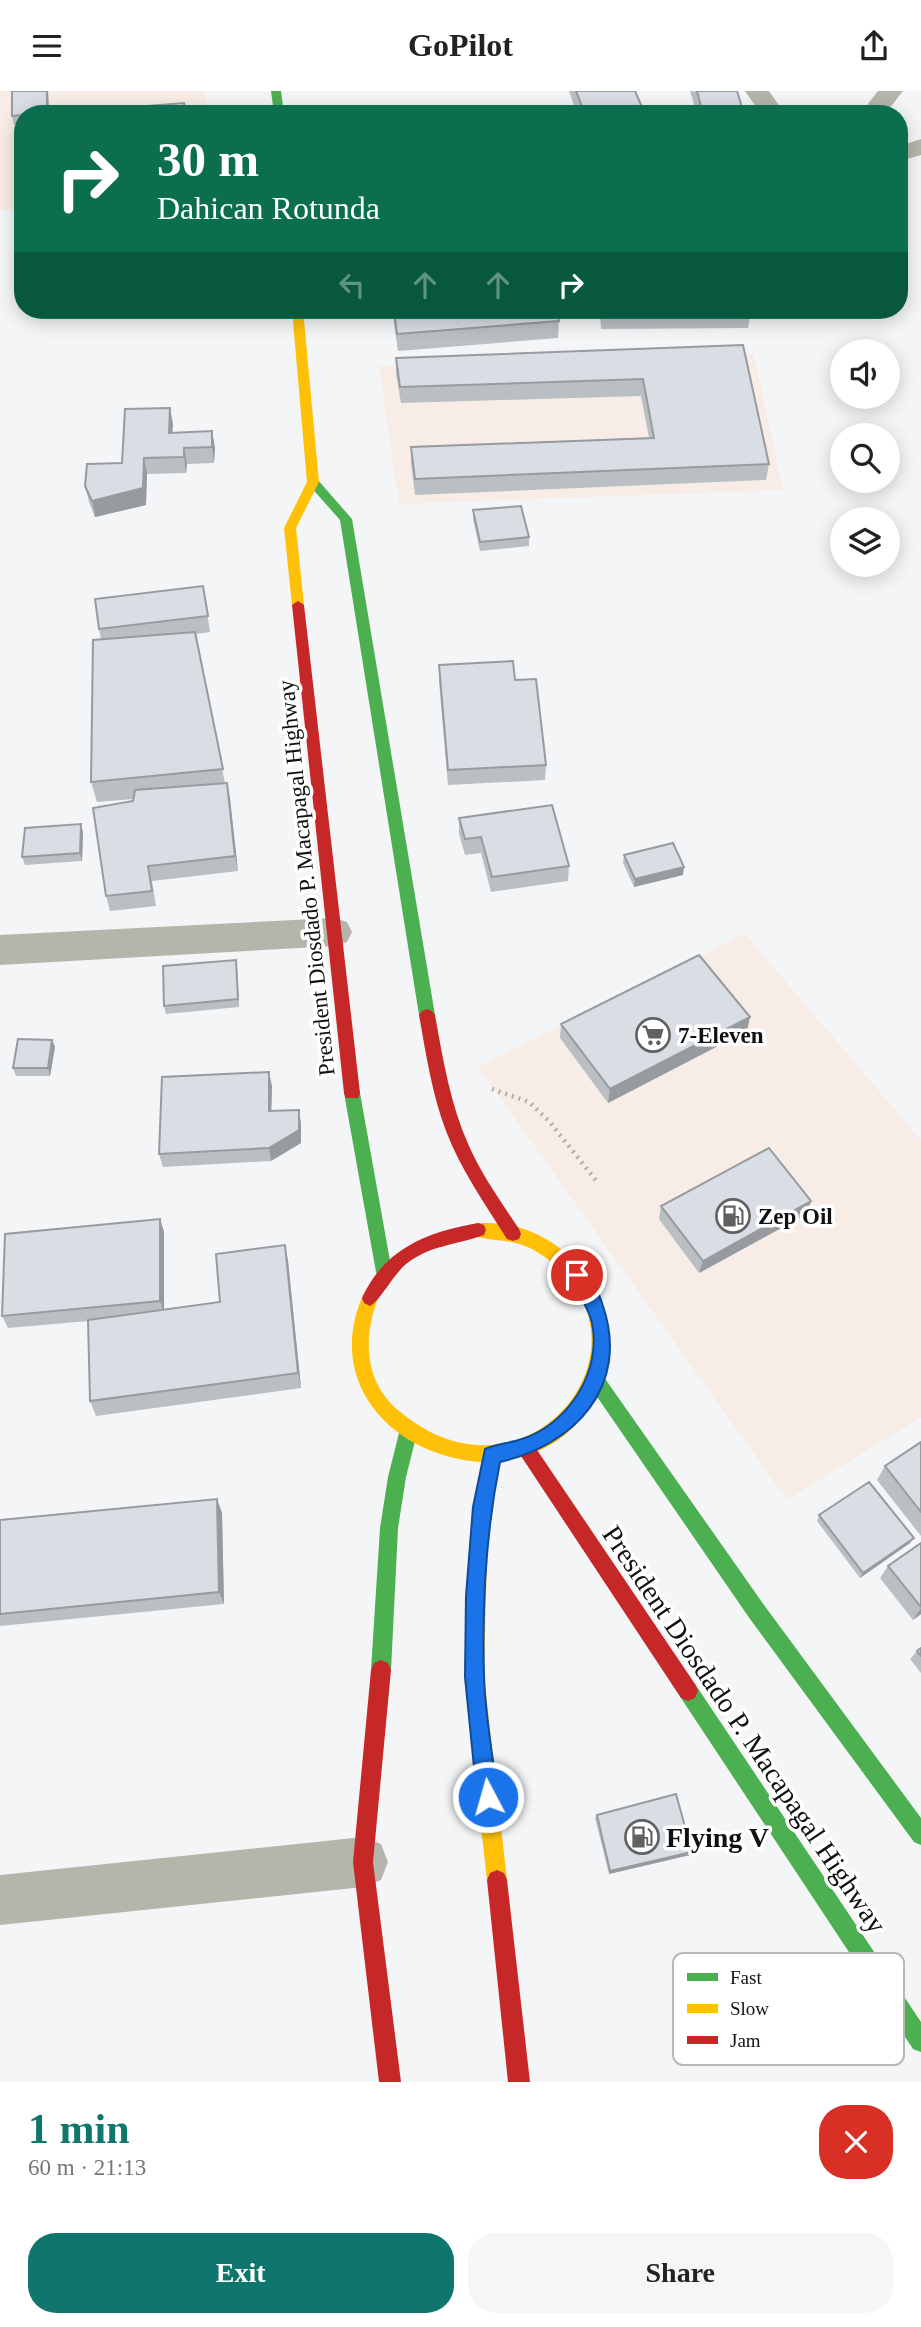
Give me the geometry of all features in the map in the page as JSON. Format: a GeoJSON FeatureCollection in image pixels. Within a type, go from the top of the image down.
{"type":"FeatureCollection","features":[{"type":"Feature","properties":{"kind":"main road"},"geometry":{"type":"LineString","coordinates":[[298,319],[313,482],[346,519],[438,1081],[455,1133],[474,1171],[513,1234]]}},
{"type":"Feature","properties":{"kind":"main road","name":"President Diosdado P. Macapagal Highway"},"geometry":{"type":"LineString","coordinates":[[313,482],[290,527],[352,1091],[384,1272]]}},
{"type":"Feature","properties":{"kind":"main road"},"geometry":{"type":"LineString","coordinates":[[478,1230],[513,1234],[538,1243],[559,1257],[577,1275],[592,1299],[601,1325],[602,1353],[595,1379],[584,1401],[568,1421],[548,1436],[525,1447],[492,1455],[463,1454],[443,1449],[408,1433],[385,1412],[368,1386],[358,1356],[359,1326],[368,1297],[384,1272],[411,1249],[443,1235],[478,1230]]}},
{"type":"Feature","properties":{"kind":"main road"},"geometry":{"type":"LineString","coordinates":[[595,1379],[757,1612],[921,1835]]}},
{"type":"Feature","properties":{"kind":"main road"},"geometry":{"type":"LineString","coordinates":[[390,2082],[363,1861],[386,1618],[389,1528],[397,1477],[408,1433]]}},
{"type":"Feature","properties":{"kind":"main road","name":"President Diosdado P. Macapagal Highway"},"geometry":{"type":"LineString","coordinates":[[525,1447],[862,1953]]}},
{"type":"Feature","properties":{"kind":"main road"},"geometry":{"type":"LineString","coordinates":[[492,1455],[482,1507],[478,1556],[474,1677],[519,2082]]}},
{"type":"Feature","properties":{"kind":"main road","name":"President Diosdado P. Macapagal Highway"},"geometry":{"type":"LineString","coordinates":[[904,2016],[921,2041]]}},
{"type":"Feature","properties":{"kind":"street"},"geometry":{"type":"LineString","coordinates":[[879,105],[891,91]]}},
{"type":"Feature","properties":{"kind":"street"},"geometry":{"type":"LineString","coordinates":[[0,950],[334,932]]}},
{"type":"Feature","properties":{"kind":"street"},"geometry":{"type":"LineString","coordinates":[[0,1900],[363,1861]]}},
{"type":"Feature","properties":{"kind":"path"},"geometry":{"type":"LineString","coordinates":[[438,1081],[476,1085],[528,1102],[549,1121],[598,1183]]}},
{"type":"Feature","properties":{"kind":"shaded area"},"geometry":{"type":"Polygon","coordinates":[[[0,91],[205,91],[206,105],[14,105],[14,209],[0,210],[0,91]]]}},
{"type":"Feature","properties":{"kind":"shaded area"},"geometry":{"type":"Polygon","coordinates":[[[754,354],[783,490],[399,504],[379,366],[754,354]]]}},
{"type":"Feature","properties":{"kind":"shaded area"},"geometry":{"type":"Polygon","coordinates":[[[745,934],[921,1140],[921,1417],[787,1500],[478,1067],[745,934]]]}},
{"type":"Feature","properties":{"kind":"building"},"geometry":{"type":"Polygon","coordinates":[[[12,91],[47,91],[47,105],[14,105],[12,116],[12,91]]]}},
{"type":"Feature","properties":{"kind":"building"},"geometry":{"type":"Polygon","coordinates":[[[576,91],[635,91],[641,105],[581,105],[576,91]]]}},
{"type":"Feature","properties":{"kind":"building"},"geometry":{"type":"Polygon","coordinates":[[[697,91],[737,91],[741,105],[701,105],[697,91]]]}},
{"type":"Feature","properties":{"kind":"building"},"geometry":{"type":"Polygon","coordinates":[[[395,319],[559,321],[397,334],[395,319]]]}},
{"type":"Feature","properties":{"kind":"building"},"geometry":{"type":"Polygon","coordinates":[[[743,345],[769,464],[415,479],[411,447],[654,438],[643,379],[400,387],[396,358],[743,345]]]}},
{"type":"Feature","properties":{"kind":"building"},"geometry":{"type":"Polygon","coordinates":[[[170,408],[169,433],[212,431],[212,447],[184,448],[184,457],[144,458],[143,488],[92,501],[85,486],[87,464],[122,463],[125,409],[170,408]]]}},
{"type":"Feature","properties":{"kind":"building"},"geometry":{"type":"Polygon","coordinates":[[[521,506],[529,537],[480,542],[473,510],[521,506]]]}},
{"type":"Feature","properties":{"kind":"building"},"geometry":{"type":"Polygon","coordinates":[[[203,586],[208,616],[99,629],[95,599],[203,586]]]}},
{"type":"Feature","properties":{"kind":"building"},"geometry":{"type":"Polygon","coordinates":[[[195,632],[223,769],[91,782],[93,640],[195,632]]]}},
{"type":"Feature","properties":{"kind":"building"},"geometry":{"type":"Polygon","coordinates":[[[513,661],[515,680],[536,679],[546,765],[448,770],[439,665],[513,661]]]}},
{"type":"Feature","properties":{"kind":"building"},"geometry":{"type":"Polygon","coordinates":[[[227,783],[235,856],[148,866],[152,891],[106,896],[93,808],[133,801],[135,790],[227,783]]]}},
{"type":"Feature","properties":{"kind":"building"},"geometry":{"type":"Polygon","coordinates":[[[552,805],[569,866],[492,877],[481,837],[465,839],[459,818],[552,805]]]}},
{"type":"Feature","properties":{"kind":"building"},"geometry":{"type":"Polygon","coordinates":[[[81,824],[80,853],[22,857],[25,828],[81,824]]]}},
{"type":"Feature","properties":{"kind":"building"},"geometry":{"type":"Polygon","coordinates":[[[673,843],[684,867],[635,879],[624,855],[673,843]]]}},
{"type":"Feature","properties":{"kind":"building","name":"7-Eleven"},"geometry":{"type":"Polygon","coordinates":[[[699,955],[750,1017],[610,1089],[561,1024],[699,955]]]}},
{"type":"Feature","properties":{"kind":"building"},"geometry":{"type":"Polygon","coordinates":[[[236,960],[238,999],[164,1006],[163,966],[236,960]]]}},
{"type":"Feature","properties":{"kind":"building"},"geometry":{"type":"Polygon","coordinates":[[[18,1039],[52,1040],[48,1068],[13,1068],[18,1039]]]}},
{"type":"Feature","properties":{"kind":"building"},"geometry":{"type":"Polygon","coordinates":[[[269,1072],[269,1111],[299,1110],[299,1130],[269,1148],[159,1154],[162,1077],[269,1072]]]}},
{"type":"Feature","properties":{"kind":"building","name":"Zep Oil"},"geometry":{"type":"Polygon","coordinates":[[[769,1148],[811,1201],[703,1261],[661,1206],[769,1148]]]}},
{"type":"Feature","properties":{"kind":"building"},"geometry":{"type":"Polygon","coordinates":[[[160,1219],[160,1301],[2,1316],[5,1234],[160,1219]]]}},
{"type":"Feature","properties":{"kind":"building"},"geometry":{"type":"Polygon","coordinates":[[[285,1245],[298,1373],[90,1401],[88,1320],[220,1302],[216,1254],[285,1245]]]}},
{"type":"Feature","properties":{"kind":"building"},"geometry":{"type":"Polygon","coordinates":[[[921,1442],[921,1512],[885,1466],[921,1442]]]}},
{"type":"Feature","properties":{"kind":"building"},"geometry":{"type":"Polygon","coordinates":[[[869,1482],[914,1538],[863,1573],[819,1515],[869,1482]]]}},
{"type":"Feature","properties":{"kind":"building"},"geometry":{"type":"Polygon","coordinates":[[[217,1499],[219,1592],[0,1614],[0,1520],[217,1499]]]}},
{"type":"Feature","properties":{"kind":"building"},"geometry":{"type":"Polygon","coordinates":[[[921,1543],[921,1607],[888,1566],[921,1543]]]}},
{"type":"Feature","properties":{"kind":"building","name":"Flying V"},"geometry":{"type":"Polygon","coordinates":[[[676,1794],[692,1852],[610,1871],[597,1815],[676,1794]]]}},
{"type":"Feature","properties":{"kind":"traffic: fast"},"geometry":{"type":"LineString","coordinates":[[276,91],[278,105]]}},
{"type":"Feature","properties":{"kind":"traffic: fast"},"geometry":{"type":"LineString","coordinates":[[313,482],[346,519],[427,1015]]}},
{"type":"Feature","properties":{"kind":"traffic: fast"},"geometry":{"type":"LineString","coordinates":[[352,1093],[384,1272]]}},
{"type":"Feature","properties":{"kind":"traffic: fast"},"geometry":{"type":"LineString","coordinates":[[595,1379],[757,1612],[921,1835]]}},
{"type":"Feature","properties":{"kind":"traffic: fast"},"geometry":{"type":"LineString","coordinates":[[381,1670],[389,1528],[397,1477],[408,1433]]}},
{"type":"Feature","properties":{"kind":"traffic: fast"},"geometry":{"type":"LineString","coordinates":[[688,1691],[862,1953]]}},
{"type":"Feature","properties":{"kind":"traffic: fast"},"geometry":{"type":"LineString","coordinates":[[904,2015],[921,2041]]}},
{"type":"Feature","properties":{"kind":"traffic: slow"},"geometry":{"type":"LineString","coordinates":[[298,319],[313,482],[290,528],[298,605]]}},
{"type":"Feature","properties":{"kind":"traffic: slow"},"geometry":{"type":"LineString","coordinates":[[370,1298],[364,1312],[359,1342],[363,1371],[376,1399],[404,1426],[443,1447],[465,1453],[508,1452],[530,1445],[550,1434],[562,1426],[582,1404],[589,1391],[597,1366],[600,1341],[596,1318],[588,1296],[576,1276],[559,1259],[539,1245],[515,1234],[478,1230]]}},
{"type":"Feature","properties":{"kind":"traffic: slow"},"geometry":{"type":"LineString","coordinates":[[492,1455],[482,1507],[478,1556],[474,1676],[497,1880]]}},
{"type":"Feature","properties":{"kind":"traffic: jam"},"geometry":{"type":"LineString","coordinates":[[298,605],[352,1093]]}},
{"type":"Feature","properties":{"kind":"traffic: jam"},"geometry":{"type":"LineString","coordinates":[[427,1015],[441,1088],[454,1130],[473,1170],[513,1234]]}},
{"type":"Feature","properties":{"kind":"traffic: jam"},"geometry":{"type":"LineString","coordinates":[[370,1298],[389,1269],[414,1249],[444,1237],[478,1230]]}},
{"type":"Feature","properties":{"kind":"traffic: jam"},"geometry":{"type":"LineString","coordinates":[[525,1447],[688,1691]]}},
{"type":"Feature","properties":{"kind":"traffic: jam"},"geometry":{"type":"LineString","coordinates":[[381,1670],[363,1862],[390,2082]]}},
{"type":"Feature","properties":{"kind":"traffic: jam"},"geometry":{"type":"LineString","coordinates":[[497,1880],[519,2082]]}},
{"type":"Feature","properties":{"kind":"place","name":"7-Eleven"},"geometry":{"type":"Point","coordinates":[653,1035]}},
{"type":"Feature","properties":{"kind":"place","name":"Zep Oil"},"geometry":{"type":"Point","coordinates":[733,1216]}},
{"type":"Feature","properties":{"kind":"place","name":"Flying V"},"geometry":{"type":"Point","coordinates":[642,1837]}},
{"type":"Feature","properties":{"kind":"route"},"geometry":{"type":"LineString","coordinates":[[488,1797],[474,1677],[475,1596],[482,1507],[492,1455],[525,1447],[548,1436],[568,1421],[584,1401],[595,1379],[602,1353],[601,1325],[592,1299],[577,1275]]}}]}
